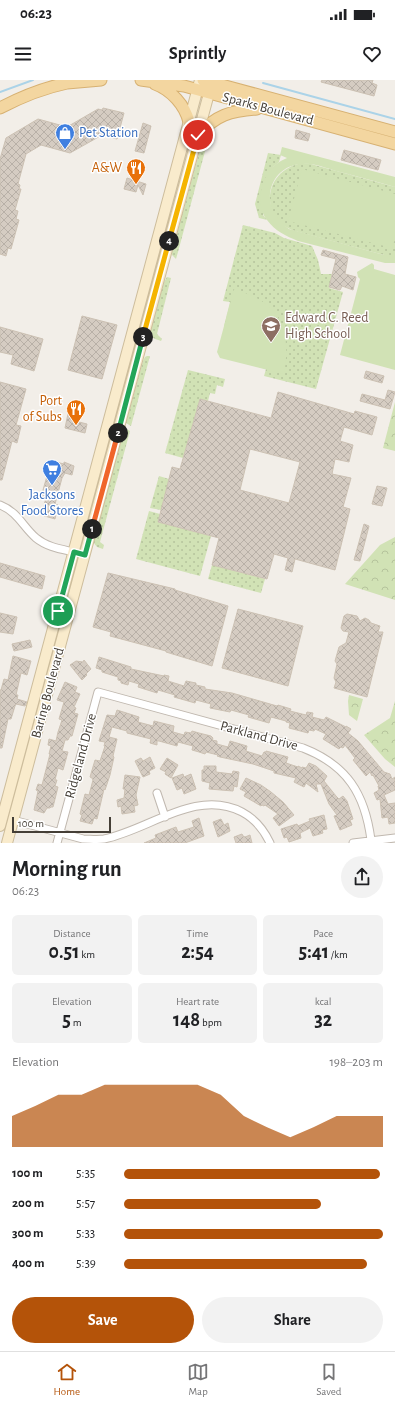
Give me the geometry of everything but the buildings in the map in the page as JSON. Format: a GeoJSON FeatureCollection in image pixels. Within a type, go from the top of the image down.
{"type":"FeatureCollection","features":[{"type":"Feature","properties":{"kind":"main road"},"geometry":{"type":"LineString","coordinates":[[0,108],[21,97],[41,90],[67,84],[101,80]]}},
{"type":"Feature","properties":{"kind":"main road","name":"Sparks Boulevard"},"geometry":{"type":"LineString","coordinates":[[141,80],[164,83],[205,84],[258,94],[395,132]]}},
{"type":"Feature","properties":{"kind":"main road"},"geometry":{"type":"LineString","coordinates":[[147,80],[170,93],[184,110],[189,122]]}},
{"type":"Feature","properties":{"kind":"main road"},"geometry":{"type":"LineString","coordinates":[[238,80],[245,87],[258,94]]}},
{"type":"Feature","properties":{"kind":"main road","name":"Sparks Boulevard"},"geometry":{"type":"LineString","coordinates":[[205,84],[263,108],[395,144]]}},
{"type":"Feature","properties":{"kind":"main road","name":"Baring Boulevard"},"geometry":{"type":"LineString","coordinates":[[0,826],[189,122],[205,84]]}},
{"type":"Feature","properties":{"kind":"main road","name":"Baring Boulevard"},"geometry":{"type":"LineString","coordinates":[[7,843],[198,135],[205,84]]}},
{"type":"Feature","properties":{"kind":"main road"},"geometry":{"type":"LineString","coordinates":[[198,135],[207,125],[224,114],[263,108]]}},
{"type":"Feature","properties":{"kind":"main road"},"geometry":{"type":"LineString","coordinates":[[74,552],[85,555]]}},
{"type":"Feature","properties":{"kind":"street"},"geometry":{"type":"LineString","coordinates":[[0,505],[17,516],[41,542],[49,546],[74,552]]}},
{"type":"Feature","properties":{"kind":"street","name":"Ridgeland Drive"},"geometry":{"type":"LineString","coordinates":[[57,843],[98,692]]}},
{"type":"Feature","properties":{"kind":"street","name":"Parkland Drive"},"geometry":{"type":"LineString","coordinates":[[98,692],[303,748],[315,753],[336,766],[353,785],[365,807],[371,840]]}},
{"type":"Feature","properties":{"kind":"street"},"geometry":{"type":"LineString","coordinates":[[157,793],[165,817]]}},
{"type":"Feature","properties":{"kind":"street"},"geometry":{"type":"LineString","coordinates":[[13,820],[83,839],[104,839],[195,806],[206,804],[226,806],[236,809],[261,827],[270,843]]}},
{"type":"Feature","properties":{"kind":"street"},"geometry":{"type":"LineString","coordinates":[[353,843],[395,838]]}},
{"type":"Feature","properties":{"kind":"green space"},"geometry":{"type":"Polygon","coordinates":[[[211,129],[176,259],[172,255],[172,252],[201,146],[211,129]]]}},
{"type":"Feature","properties":{"kind":"green space"},"geometry":{"type":"Polygon","coordinates":[[[282,147],[395,177],[395,187],[315,165],[307,164],[291,166],[281,172],[277,177],[271,188],[270,199],[272,209],[275,214],[289,229],[384,255],[395,255],[395,263],[385,263],[298,241],[281,233],[270,224],[262,209],[260,197],[261,190],[265,178],[270,170],[282,160],[287,158],[280,155],[282,147]]]}},
{"type":"Feature","properties":{"kind":"green space"},"geometry":{"type":"Polygon","coordinates":[[[268,153],[281,155],[279,162],[273,167],[263,215],[267,220],[259,218],[255,204],[268,153]]]}},
{"type":"Feature","properties":{"kind":"green space"},"geometry":{"type":"Polygon","coordinates":[[[303,163],[395,187],[395,255],[384,255],[295,231],[283,225],[275,216],[271,206],[270,195],[273,184],[280,174],[290,167],[303,163]]]}},
{"type":"Feature","properties":{"kind":"green space"},"geometry":{"type":"Polygon","coordinates":[[[302,169],[395,194],[395,239],[392,248],[288,221],[302,169]]]}},
{"type":"Feature","properties":{"kind":"green space"},"geometry":{"type":"Polygon","coordinates":[[[243,225],[275,233],[284,238],[312,246],[318,260],[321,274],[332,274],[329,288],[343,292],[316,389],[264,376],[266,369],[247,364],[224,326],[230,302],[223,301],[243,225]]]}},
{"type":"Feature","properties":{"kind":"green space"},"geometry":{"type":"Polygon","coordinates":[[[372,263],[374,265],[374,269],[395,275],[395,370],[340,355],[360,279],[357,272],[372,263]]]}},
{"type":"Feature","properties":{"kind":"green space"},"geometry":{"type":"Polygon","coordinates":[[[167,277],[171,278],[157,334],[162,339],[161,341],[153,338],[150,333],[164,282],[167,277]]]}},
{"type":"Feature","properties":{"kind":"green space"},"geometry":{"type":"Polygon","coordinates":[[[234,289],[250,295],[262,302],[272,310],[279,320],[284,331],[286,343],[284,374],[220,358],[217,352],[234,289]]]}},
{"type":"Feature","properties":{"kind":"green space"},"geometry":{"type":"Polygon","coordinates":[[[147,356],[150,356],[131,426],[126,423],[143,361],[147,356]]]}},
{"type":"Feature","properties":{"kind":"green space"},"geometry":{"type":"Polygon","coordinates":[[[188,370],[225,379],[223,387],[217,385],[215,394],[210,393],[208,401],[200,399],[183,458],[165,453],[188,370]]]}},
{"type":"Feature","properties":{"kind":"green space"},"geometry":{"type":"Polygon","coordinates":[[[395,402],[395,451],[383,448],[395,402]]]}},
{"type":"Feature","properties":{"kind":"green space"},"geometry":{"type":"Polygon","coordinates":[[[125,428],[130,431],[100,542],[104,545],[103,549],[97,547],[93,542],[125,428]]]}},
{"type":"Feature","properties":{"kind":"green space"},"geometry":{"type":"Polygon","coordinates":[[[159,476],[169,479],[161,510],[150,508],[159,476]]]}},
{"type":"Feature","properties":{"kind":"green space"},"geometry":{"type":"Polygon","coordinates":[[[149,511],[160,514],[158,522],[211,536],[200,576],[136,559],[149,511]]]}},
{"type":"Feature","properties":{"kind":"green space"},"geometry":{"type":"Polygon","coordinates":[[[395,537],[395,600],[345,584],[380,545],[395,537]]]}},
{"type":"Feature","properties":{"kind":"green space"},"geometry":{"type":"Polygon","coordinates":[[[212,565],[265,579],[261,593],[208,579],[212,565]]]}},
{"type":"Feature","properties":{"kind":"green space"},"geometry":{"type":"Polygon","coordinates":[[[349,695],[363,699],[357,721],[349,715],[349,695]]]}},
{"type":"Feature","properties":{"kind":"green space"},"geometry":{"type":"Polygon","coordinates":[[[395,701],[395,767],[385,759],[364,735],[390,718],[395,701]]]}},
{"type":"Feature","properties":{"kind":"waterway"},"geometry":{"type":"LineString","coordinates":[[0,92],[33,80]]}},
{"type":"Feature","properties":{"kind":"waterway"},"geometry":{"type":"LineString","coordinates":[[263,83],[395,119]]}},
{"type":"Feature","properties":{"kind":"place","name":"Pet Station"},"geometry":{"type":"Point","coordinates":[65,150]}},
{"type":"Feature","properties":{"kind":"place","name":"A&W"},"geometry":{"type":"Point","coordinates":[136,185]}},
{"type":"Feature","properties":{"kind":"place","name":"Edward C. Reed High School"},"geometry":{"type":"Point","coordinates":[271,343]}},
{"type":"Feature","properties":{"kind":"place","name":"Port of Subs"},"geometry":{"type":"Point","coordinates":[76,426]}},
{"type":"Feature","properties":{"kind":"place","name":"Jacksons Food Stores"},"geometry":{"type":"Point","coordinates":[52,486]}},
{"type":"Feature","properties":{"kind":"route"},"geometry":{"type":"LineString","coordinates":[[58,611],[74,552],[85,555],[198,135]]}}]}
